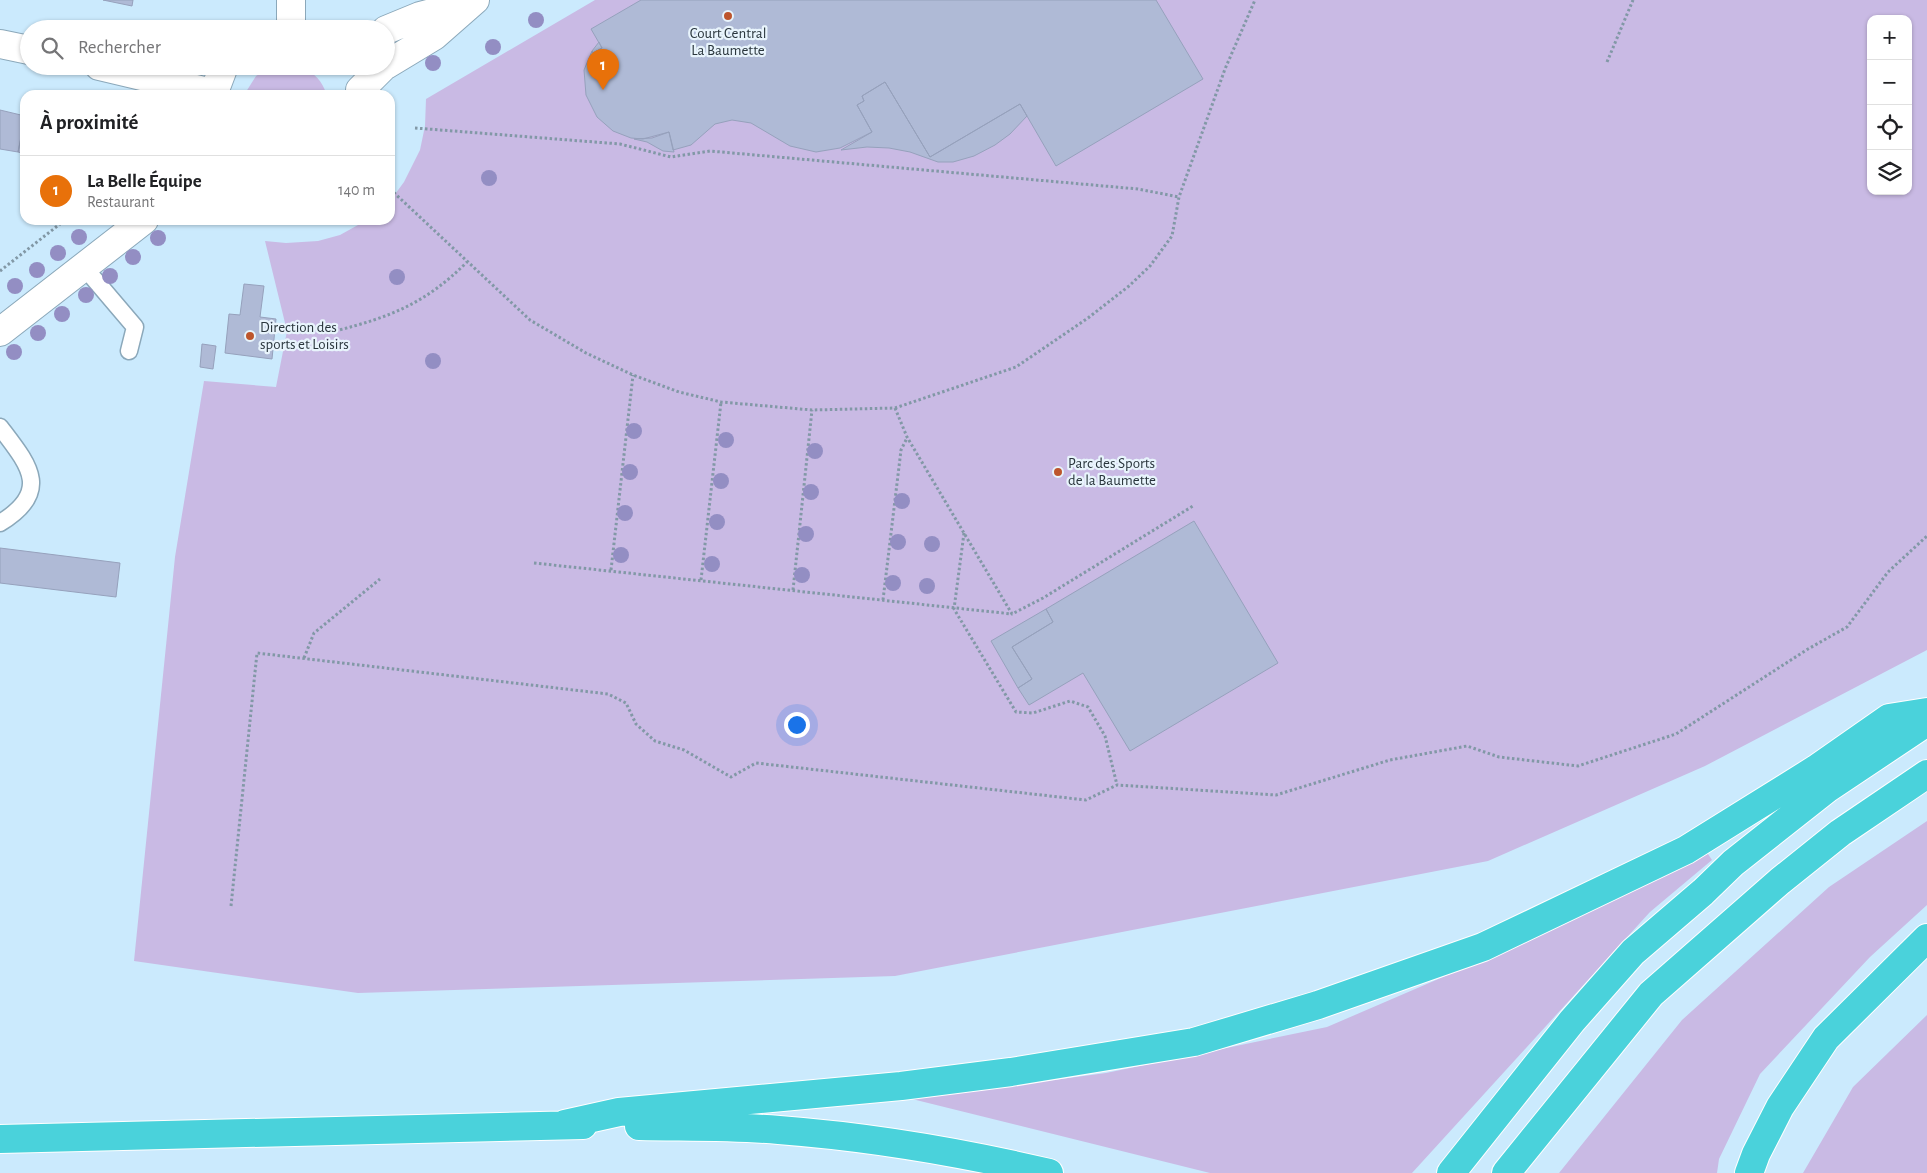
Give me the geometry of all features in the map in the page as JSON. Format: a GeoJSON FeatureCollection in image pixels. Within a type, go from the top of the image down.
{"type":"FeatureCollection","features":[{"type":"Feature","properties":{"kind":"highway"},"geometry":{"type":"LineString","coordinates":[[566,1124],[619,1112],[892,1087],[1011,1072],[1194,1042],[1318,1005],[1484,947],[1660,863],[1686,850],[1816,769],[1889,718],[1927,712]]}},
{"type":"Feature","properties":{"kind":"highway"},"geometry":{"type":"LineString","coordinates":[[1451,1173],[1572,1021],[1633,952],[1733,863],[1828,788],[1927,722]]}},
{"type":"Feature","properties":{"kind":"highway"},"geometry":{"type":"LineString","coordinates":[[1506,1173],[1651,994],[1780,881],[1840,833],[1927,774]]}},
{"type":"Feature","properties":{"kind":"highway"},"geometry":{"type":"LineString","coordinates":[[1749,1173],[1756,1154],[1780,1107],[1826,1038],[1927,938]]}},
{"type":"Feature","properties":{"kind":"highway"},"geometry":{"type":"LineString","coordinates":[[0,1139],[566,1124],[778,1130],[889,1142],[1011,1164],[1048,1173]]}},
{"type":"Feature","properties":{"kind":"street"},"geometry":{"type":"LineString","coordinates":[[291,0],[291,20]]}},
{"type":"Feature","properties":{"kind":"street"},"geometry":{"type":"LineString","coordinates":[[395,26],[420,16],[473,1]]}},
{"type":"Feature","properties":{"kind":"street"},"geometry":{"type":"LineString","coordinates":[[395,60],[434,36],[473,1]]}},
{"type":"Feature","properties":{"kind":"street"},"geometry":{"type":"LineString","coordinates":[[0,44],[20,48]]}},
{"type":"Feature","properties":{"kind":"street"},"geometry":{"type":"LineString","coordinates":[[135,75],[197,90]]}},
{"type":"Feature","properties":{"kind":"street"},"geometry":{"type":"LineString","coordinates":[[215,90],[220,75]]}},
{"type":"Feature","properties":{"kind":"street"},"geometry":{"type":"LineString","coordinates":[[357,84],[371,75]]}},
{"type":"Feature","properties":{"kind":"street"},"geometry":{"type":"LineString","coordinates":[[0,332],[138,225]]}},
{"type":"Feature","properties":{"kind":"lane"},"geometry":{"type":"LineString","coordinates":[[84,267],[135,327],[129,351]]}},
{"type":"Feature","properties":{"kind":"lane"},"geometry":{"type":"LineString","coordinates":[[0,427],[24,457],[31,477],[30,488],[24,502],[10,517],[0,523]]}},
{"type":"Feature","properties":{"kind":"path"},"geometry":{"type":"LineString","coordinates":[[395,193],[530,320],[586,354],[633,375],[679,392],[722,402],[812,410],[895,408],[1016,367],[1088,318],[1129,286],[1150,266],[1172,236],[1179,196],[1225,69],[1255,0]]}},
{"type":"Feature","properties":{"kind":"path"},"geometry":{"type":"LineString","coordinates":[[1606,62],[1633,0]]}},
{"type":"Feature","properties":{"kind":"path"},"geometry":{"type":"LineString","coordinates":[[414,128],[620,144],[671,157],[710,151],[1138,189],[1179,196]]}},
{"type":"Feature","properties":{"kind":"path"},"geometry":{"type":"LineString","coordinates":[[0,271],[59,225]]}},
{"type":"Feature","properties":{"kind":"path"},"geometry":{"type":"LineString","coordinates":[[335,331],[378,320],[404,310],[426,298],[448,281],[467,262]]}},
{"type":"Feature","properties":{"kind":"path"},"geometry":{"type":"LineString","coordinates":[[611,570],[633,375]]}},
{"type":"Feature","properties":{"kind":"path"},"geometry":{"type":"LineString","coordinates":[[701,580],[722,402]]}},
{"type":"Feature","properties":{"kind":"path"},"geometry":{"type":"LineString","coordinates":[[895,408],[907,437],[1012,614]]}},
{"type":"Feature","properties":{"kind":"path"},"geometry":{"type":"LineString","coordinates":[[793,590],[812,410]]}},
{"type":"Feature","properties":{"kind":"path"},"geometry":{"type":"LineString","coordinates":[[884,600],[901,450],[907,437]]}},
{"type":"Feature","properties":{"kind":"path"},"geometry":{"type":"LineString","coordinates":[[534,562],[1012,614],[1043,598],[1193,506]]}},
{"type":"Feature","properties":{"kind":"path"},"geometry":{"type":"LineString","coordinates":[[964,532],[954,609],[1016,712],[1033,713],[1070,701],[1088,707],[1105,736],[1117,785]]}},
{"type":"Feature","properties":{"kind":"path"},"geometry":{"type":"LineString","coordinates":[[231,906],[257,653],[608,694],[626,703],[636,724],[655,741],[684,750],[731,777],[756,764],[1086,800],[1117,785],[1276,795],[1390,760],[1467,746],[1499,757],[1578,766],[1676,734],[1808,649],[1847,627],[1888,572],[1927,536]]}},
{"type":"Feature","properties":{"kind":"path"},"geometry":{"type":"LineString","coordinates":[[304,658],[314,633],[380,579]]}},
{"type":"Feature","properties":{"kind":"shaded area","name":"Parc des Sports de la Baumette"},"geometry":{"type":"Polygon","coordinates":[[[595,0],[1927,0],[1927,650],[1705,766],[1488,861],[895,976],[358,993],[134,961],[175,557],[204,381],[276,387],[287,331],[265,241],[286,243],[318,241],[340,235],[358,225],[395,225],[395,194],[404,182],[420,150],[425,126],[426,99],[595,0]]]}},
{"type":"Feature","properties":{"kind":"shaded area"},"geometry":{"type":"Polygon","coordinates":[[[314,75],[325,90],[247,90],[256,76],[314,75]]]}},
{"type":"Feature","properties":{"kind":"shaded area"},"geometry":{"type":"Polygon","coordinates":[[[1927,821],[1927,905],[1870,957],[1760,1074],[1719,1159],[1717,1173],[1559,1173],[1682,1020],[1829,887],[1927,821]]]}},
{"type":"Feature","properties":{"kind":"shaded area"},"geometry":{"type":"Polygon","coordinates":[[[1706,851],[1712,860],[1650,912],[1412,1173],[1210,1173],[912,1099],[1106,1073],[1327,1027],[1550,931],[1706,851]]]}},
{"type":"Feature","properties":{"kind":"shaded area"},"geometry":{"type":"Polygon","coordinates":[[[1927,1015],[1927,1173],[1803,1173],[1853,1087],[1927,1015]]]}},
{"type":"Feature","properties":{"kind":"building"},"geometry":{"type":"Polygon","coordinates":[[[103,0],[133,0],[132,6],[103,0]]]}},
{"type":"Feature","properties":{"kind":"building"},"geometry":{"type":"Polygon","coordinates":[[[641,0],[1156,0],[1203,79],[1056,166],[1020,104],[930,157],[885,82],[862,96],[864,101],[857,105],[872,132],[840,148],[816,152],[790,146],[751,123],[732,120],[715,124],[691,145],[673,150],[669,132],[643,139],[631,138],[613,131],[597,117],[586,95],[584,70],[592,51],[593,53],[602,48],[591,29],[641,0]]]}},
{"type":"Feature","properties":{"kind":"building"},"geometry":{"type":"Polygon","coordinates":[[[599,42],[602,48],[593,53],[592,51],[599,42]]]}},
{"type":"Feature","properties":{"kind":"building"},"geometry":{"type":"Polygon","coordinates":[[[885,82],[930,157],[1020,104],[1027,116],[1010,134],[995,145],[974,156],[953,162],[938,162],[910,152],[889,148],[867,147],[841,150],[872,132],[857,105],[864,101],[862,96],[885,82]]]}},
{"type":"Feature","properties":{"kind":"building"},"geometry":{"type":"Polygon","coordinates":[[[0,110],[20,115],[18,152],[0,149],[0,110]]]}},
{"type":"Feature","properties":{"kind":"building"},"geometry":{"type":"Polygon","coordinates":[[[669,132],[674,152],[663,151],[647,142],[634,139],[652,138],[669,132]]]}},
{"type":"Feature","properties":{"kind":"building","name":"Direction des sports et Loisirs"},"geometry":{"type":"Polygon","coordinates":[[[244,284],[264,286],[260,317],[276,319],[272,359],[225,353],[229,314],[240,315],[244,284]]]}},
{"type":"Feature","properties":{"kind":"building"},"geometry":{"type":"Polygon","coordinates":[[[202,344],[216,346],[213,369],[200,367],[202,344]]]}},
{"type":"Feature","properties":{"kind":"building"},"geometry":{"type":"Polygon","coordinates":[[[1194,521],[1278,663],[1130,751],[1083,673],[1029,705],[1018,688],[1032,679],[1012,647],[1053,622],[1046,609],[1194,521]]]}},
{"type":"Feature","properties":{"kind":"building"},"geometry":{"type":"Polygon","coordinates":[[[0,548],[120,563],[116,597],[0,583],[0,548]]]}},
{"type":"Feature","properties":{"kind":"building"},"geometry":{"type":"Polygon","coordinates":[[[1046,609],[1053,622],[1012,647],[1032,679],[1018,688],[991,641],[1046,609]]]}},
{"type":"Feature","properties":{"kind":"place","name":"Court Central La Baumette"},"geometry":{"type":"Point","coordinates":[728,16]}},
{"type":"Feature","properties":{"kind":"place","name":"La Belle Équipe"},"geometry":{"type":"Point","coordinates":[603,90]}},
{"type":"Feature","properties":{"kind":"place","name":"Direction des sports et Loisirs"},"geometry":{"type":"Point","coordinates":[250,336]}},
{"type":"Feature","properties":{"kind":"place","name":"Parc des Sports de la Baumette"},"geometry":{"type":"Point","coordinates":[1058,472]}}]}
